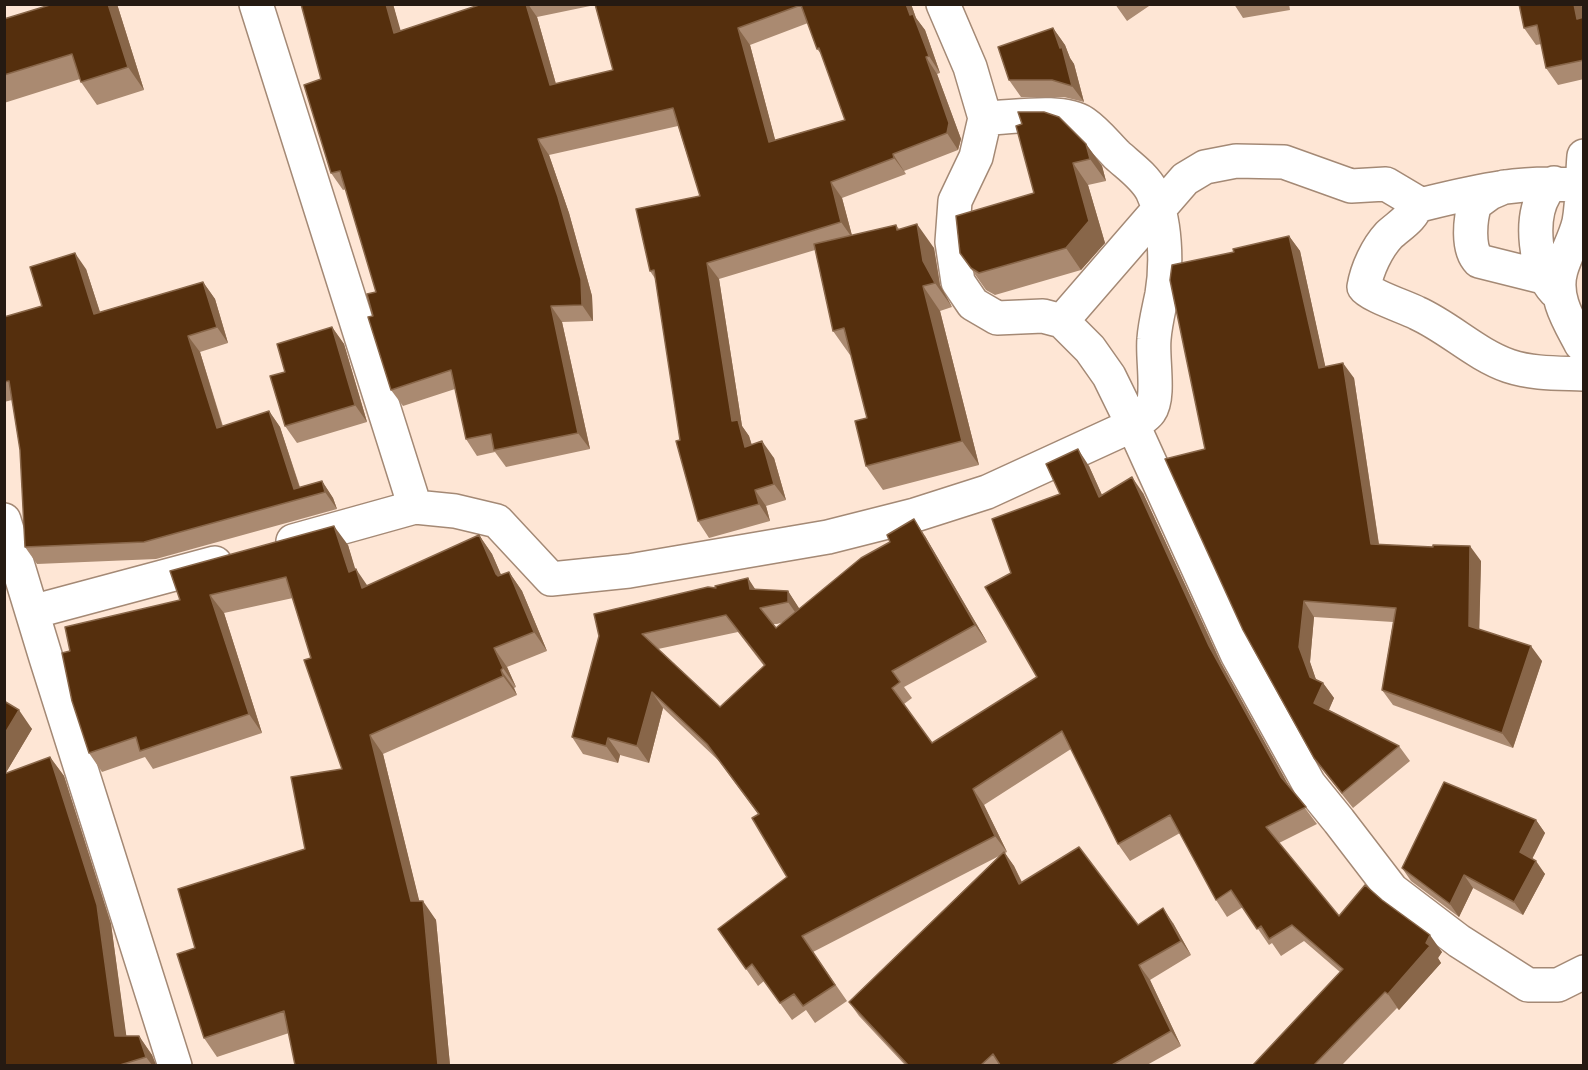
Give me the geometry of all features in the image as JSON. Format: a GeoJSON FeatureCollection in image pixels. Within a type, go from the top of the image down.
{"type":"FeatureCollection","features":[{"type":"Feature","properties":{"kind":"street"},"geometry":{"type":"LineString","coordinates":[[256,4],[415,507]]}},
{"type":"Feature","properties":{"kind":"street"},"geometry":{"type":"LineString","coordinates":[[943,4],[970,67],[985,118],[976,158],[955,201],[952,242],[958,282],[973,304],[997,318],[1043,316],[1062,321],[1090,348],[1109,376],[1133,425],[1236,654],[1308,784],[1392,890],[1459,941],[1528,985],[1558,985],[1584,972]]}},
{"type":"Feature","properties":{"kind":"street"},"geometry":{"type":"LineString","coordinates":[[32,612],[415,507],[454,511],[497,521],[551,579],[629,571],[828,537],[915,515],[987,492],[1133,425],[1152,409],[1157,395],[1153,363],[1154,337],[1162,292],[1164,247],[1159,209],[1151,190],[1137,172],[1099,135],[1082,122],[1063,116],[1042,115],[985,118]]}},
{"type":"Feature","properties":{"kind":"street"},"geometry":{"type":"LineString","coordinates":[[1062,321],[1185,179],[1205,167],[1236,161],[1284,162],[1351,186],[1386,184],[1418,203],[1424,204],[1506,186],[1573,175]]}},
{"type":"Feature","properties":{"kind":"street"},"geometry":{"type":"LineString","coordinates":[[1418,203],[1409,220],[1380,245],[1364,287],[1367,292],[1438,323],[1471,347],[1512,366],[1539,372],[1583,357],[1538,250],[1535,232],[1536,218],[1544,194],[1573,175]]}},
{"type":"Feature","properties":{"kind":"street"},"geometry":{"type":"LineString","coordinates":[[1506,186],[1490,193],[1475,204],[1472,228],[1472,248],[1475,257],[1479,261],[1553,286]]}},
{"type":"Feature","properties":{"kind":"street"},"geometry":{"type":"LineString","coordinates":[[4,520],[175,1065]]}},
{"type":"Feature","properties":{"kind":"building"},"geometry":{"type":"Polygon","coordinates":[[[53,4],[108,4],[128,67],[81,82],[72,54],[4,75],[4,19],[53,4]]]}},
{"type":"Feature","properties":{"kind":"building"},"geometry":{"type":"Polygon","coordinates":[[[301,4],[386,4],[394,33],[482,4],[526,4],[550,85],[613,70],[595,4],[906,4],[910,15],[913,14],[929,56],[926,57],[949,123],[947,133],[893,154],[894,158],[831,182],[841,222],[707,263],[732,421],[738,420],[745,447],[762,441],[774,484],[755,490],[759,504],[698,521],[676,441],[680,440],[654,270],[650,271],[636,209],[700,196],[673,108],[538,139],[558,197],[581,279],[582,305],[551,306],[578,433],[494,450],[491,434],[466,439],[451,370],[391,390],[368,317],[373,316],[367,294],[376,292],[340,171],[331,173],[304,85],[321,79],[301,4]],[[801,5],[738,28],[769,142],[845,120],[819,48],[817,49],[801,5]]]}},
{"type":"Feature","properties":{"kind":"building"},"geometry":{"type":"Polygon","coordinates":[[[1519,4],[1574,4],[1577,19],[1584,17],[1584,60],[1546,68],[1537,25],[1524,28],[1519,4]]]}},
{"type":"Feature","properties":{"kind":"building"},"geometry":{"type":"Polygon","coordinates":[[[1053,28],[1060,48],[1062,47],[1072,86],[1052,80],[1009,80],[998,47],[1053,28]]]}},
{"type":"Feature","properties":{"kind":"building"},"geometry":{"type":"Polygon","coordinates":[[[1018,112],[1044,112],[1059,117],[1086,144],[1090,159],[1073,163],[1089,221],[1066,248],[979,273],[971,268],[960,253],[956,216],[1034,193],[1016,126],[1022,124],[1018,112]]]}},
{"type":"Feature","properties":{"kind":"building"},"geometry":{"type":"Polygon","coordinates":[[[917,224],[923,261],[935,283],[923,286],[962,441],[866,466],[855,421],[867,418],[844,328],[833,331],[814,244],[896,225],[897,230],[917,224]]]}},
{"type":"Feature","properties":{"kind":"building"},"geometry":{"type":"Polygon","coordinates":[[[1289,236],[1319,368],[1343,363],[1371,544],[1470,546],[1469,626],[1531,646],[1502,733],[1382,690],[1396,608],[1304,601],[1299,647],[1310,677],[1323,683],[1314,703],[1399,746],[1342,793],[1314,758],[1243,630],[1165,459],[1205,449],[1170,280],[1172,265],[1234,252],[1233,249],[1289,236]]]}},
{"type":"Feature","properties":{"kind":"building"},"geometry":{"type":"Polygon","coordinates":[[[75,253],[94,314],[203,282],[217,327],[188,336],[217,428],[269,411],[294,489],[322,481],[325,492],[144,542],[25,547],[20,450],[9,381],[4,382],[4,317],[42,306],[30,267],[75,253]]]}},
{"type":"Feature","properties":{"kind":"building"},"geometry":{"type":"Polygon","coordinates":[[[332,327],[355,405],[285,426],[270,376],[285,372],[277,344],[332,327]]]}},
{"type":"Feature","properties":{"kind":"building"},"geometry":{"type":"Polygon","coordinates":[[[1078,449],[1099,497],[1132,477],[1209,646],[1281,777],[1306,807],[1266,827],[1339,916],[1365,885],[1430,935],[1426,943],[1430,946],[1388,994],[1385,992],[1314,1065],[1253,1065],[1343,969],[1292,925],[1269,939],[1261,926],[1257,929],[1231,890],[1216,900],[1170,815],[1118,844],[1062,731],[973,789],[995,836],[802,936],[835,985],[803,1006],[794,994],[780,1003],[752,964],[746,969],[718,929],[787,877],[752,818],[759,814],[707,744],[652,692],[637,746],[608,738],[606,746],[572,737],[599,636],[594,614],[708,587],[716,588],[715,586],[748,578],[750,589],[788,591],[788,602],[760,608],[776,628],[861,558],[890,542],[887,535],[914,519],[975,625],[892,671],[900,682],[892,688],[932,743],[1037,677],[985,587],[1011,573],[992,519],[1060,494],[1046,464],[1078,449]],[[726,615],[642,634],[720,707],[765,665],[726,615]]]}},
{"type":"Feature","properties":{"kind":"building"},"geometry":{"type":"Polygon","coordinates":[[[334,526],[349,572],[356,569],[362,588],[479,535],[496,574],[498,576],[509,572],[534,632],[494,648],[503,668],[501,670],[503,676],[370,735],[411,901],[423,901],[438,1065],[295,1065],[284,1011],[204,1038],[177,954],[195,948],[178,889],[305,849],[291,777],[342,769],[304,660],[311,658],[286,577],[210,595],[249,714],[140,751],[136,737],[89,753],[72,701],[62,653],[70,651],[65,627],[180,600],[170,571],[334,526]]]}},
{"type":"Feature","properties":{"kind":"building"},"geometry":{"type":"Polygon","coordinates":[[[4,701],[19,710],[4,735],[4,701]]]}},
{"type":"Feature","properties":{"kind":"building"},"geometry":{"type":"Polygon","coordinates":[[[50,757],[97,905],[115,1036],[139,1036],[146,1057],[120,1065],[4,1065],[4,774],[50,757]]]}},
{"type":"Feature","properties":{"kind":"building"},"geometry":{"type":"Polygon","coordinates":[[[1444,782],[1536,820],[1520,852],[1536,861],[1514,902],[1464,875],[1450,904],[1402,868],[1444,782]]]}},
{"type":"Feature","properties":{"kind":"building"},"geometry":{"type":"Polygon","coordinates":[[[1079,847],[1138,925],[1163,908],[1181,941],[1139,965],[1171,1031],[1112,1065],[1000,1065],[993,1054],[981,1065],[908,1065],[849,1002],[1004,852],[1019,884],[1079,847]]]}}]}
